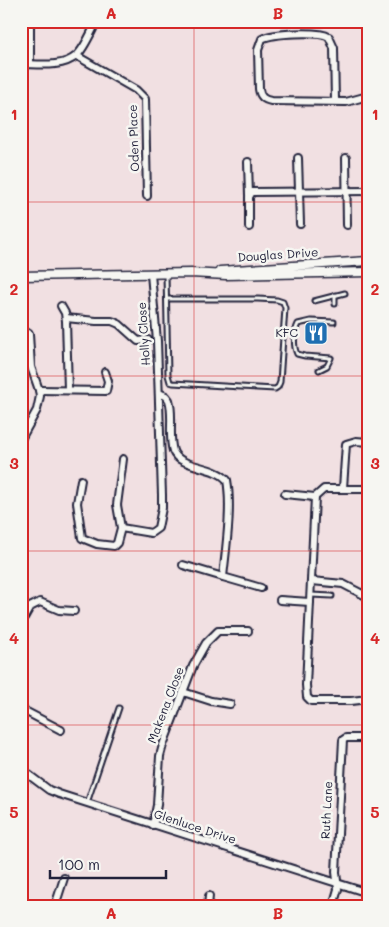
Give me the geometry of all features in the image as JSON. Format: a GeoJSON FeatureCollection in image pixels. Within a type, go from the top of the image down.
{"type":"FeatureCollection","features":[{"type":"Feature","properties":{"kind":"street"},"geometry":{"type":"LineString","coordinates":[[30,21],[30,64]]}},
{"type":"Feature","properties":{"kind":"street"},"geometry":{"type":"LineString","coordinates":[[21,64],[53,64],[77,56],[96,21]]}},
{"type":"Feature","properties":{"kind":"street"},"geometry":{"type":"LineString","coordinates":[[335,101],[334,46],[329,38],[320,34],[270,36],[262,39],[258,50],[258,89],[262,98],[271,101],[349,102],[368,96]]}},
{"type":"Feature","properties":{"kind":"street","name":"Oden Place"},"geometry":{"type":"LineString","coordinates":[[77,56],[136,90],[145,98],[147,196]]}},
{"type":"Feature","properties":{"kind":"street"},"geometry":{"type":"LineString","coordinates":[[298,158],[300,224]]}},
{"type":"Feature","properties":{"kind":"street"},"geometry":{"type":"LineString","coordinates":[[346,158],[347,225]]}},
{"type":"Feature","properties":{"kind":"street"},"geometry":{"type":"LineString","coordinates":[[248,162],[249,227]]}},
{"type":"Feature","properties":{"kind":"street"},"geometry":{"type":"LineString","coordinates":[[249,195],[255,191],[368,190]]}},
{"type":"Feature","properties":{"kind":"street","name":"Douglas Drive"},"geometry":{"type":"LineString","coordinates":[[21,276],[191,273],[368,261]]}},
{"type":"Feature","properties":{"kind":"street","name":"Douglas Drive"},"geometry":{"type":"LineString","coordinates":[[191,273],[226,275],[368,272]]}},
{"type":"Feature","properties":{"kind":"street","name":"Holly Close"},"geometry":{"type":"LineString","coordinates":[[121,528],[151,533],[160,526],[162,508],[159,393],[151,274]]}},
{"type":"Feature","properties":{"kind":"street"},"geometry":{"type":"LineString","coordinates":[[61,306],[66,318],[68,390]]}},
{"type":"Feature","properties":{"kind":"street"},"geometry":{"type":"LineString","coordinates":[[66,318],[96,322],[112,321],[119,324],[138,341],[148,340]]}},
{"type":"Feature","properties":{"kind":"street"},"geometry":{"type":"LineString","coordinates":[[21,329],[29,334],[31,367],[40,390],[39,403],[21,438]]}},
{"type":"Feature","properties":{"kind":"street"},"geometry":{"type":"LineString","coordinates":[[40,390],[106,391],[108,380],[105,372]]}},
{"type":"Feature","properties":{"kind":"street"},"geometry":{"type":"LineString","coordinates":[[159,393],[168,398],[170,404],[172,443],[176,456],[182,461],[216,472],[227,480],[227,518],[222,577]]}},
{"type":"Feature","properties":{"kind":"street"},"geometry":{"type":"LineString","coordinates":[[343,488],[346,444],[368,442]]}},
{"type":"Feature","properties":{"kind":"street"},"geometry":{"type":"LineString","coordinates":[[81,480],[77,504],[82,538],[96,544],[114,546],[117,543],[121,528],[117,505],[123,459]]}},
{"type":"Feature","properties":{"kind":"street"},"geometry":{"type":"LineString","coordinates":[[368,489],[324,489],[315,497],[306,685],[308,698],[311,701],[329,702],[368,699]]}},
{"type":"Feature","properties":{"kind":"street"},"geometry":{"type":"LineString","coordinates":[[285,494],[315,497]]}},
{"type":"Feature","properties":{"kind":"street"},"geometry":{"type":"LineString","coordinates":[[183,565],[261,588]]}},
{"type":"Feature","properties":{"kind":"street"},"geometry":{"type":"LineString","coordinates":[[312,581],[343,584],[368,597]]}},
{"type":"Feature","properties":{"kind":"street"},"geometry":{"type":"LineString","coordinates":[[280,600],[311,599]]}},
{"type":"Feature","properties":{"kind":"street"},"geometry":{"type":"LineString","coordinates":[[21,623],[30,608],[40,602],[59,610],[74,611]]}},
{"type":"Feature","properties":{"kind":"street","name":"Makena Close"},"geometry":{"type":"LineString","coordinates":[[153,825],[157,805],[161,752],[183,692],[200,653],[212,635],[221,630],[248,631]]}},
{"type":"Feature","properties":{"kind":"street"},"geometry":{"type":"LineString","coordinates":[[183,692],[211,701],[230,704]]}},
{"type":"Feature","properties":{"kind":"street"},"geometry":{"type":"LineString","coordinates":[[21,709],[61,730]]}},
{"type":"Feature","properties":{"kind":"street","name":"Ruth Lane"},"geometry":{"type":"LineString","coordinates":[[333,906],[338,890],[337,850],[344,738],[368,738]]}},
{"type":"Feature","properties":{"kind":"street","name":"Glenluce Drive"},"geometry":{"type":"LineString","coordinates":[[21,769],[54,792],[87,804],[368,893]]}},
{"type":"Feature","properties":{"kind":"street"},"geometry":{"type":"LineString","coordinates":[[55,906],[64,878]]}},
{"type":"Feature","properties":{"kind":"street"},"geometry":{"type":"LineString","coordinates":[[208,896],[208,906]]}},
{"type":"Feature","properties":{"kind":"lane"},"geometry":{"type":"LineString","coordinates":[[166,274],[168,375],[170,382],[275,389],[278,387],[280,382],[285,308],[283,302],[258,299],[167,299]]}},
{"type":"Feature","properties":{"kind":"lane"},"geometry":{"type":"LineString","coordinates":[[314,301],[345,293]]}},
{"type":"Feature","properties":{"kind":"lane"},"geometry":{"type":"LineString","coordinates":[[335,295],[335,304]]}},
{"type":"Feature","properties":{"kind":"lane"},"geometry":{"type":"LineString","coordinates":[[320,370],[326,367],[331,358],[298,354],[295,349],[298,324],[334,322]]}},
{"type":"Feature","properties":{"kind":"lane"},"geometry":{"type":"LineString","coordinates":[[311,599],[332,596]]}},
{"type":"Feature","properties":{"kind":"lane"},"geometry":{"type":"LineString","coordinates":[[87,804],[119,708]]}},
{"type":"Feature","properties":{"kind":"place","name":"KFC"},"geometry":{"type":"Point","coordinates":[316,333]}}]}
